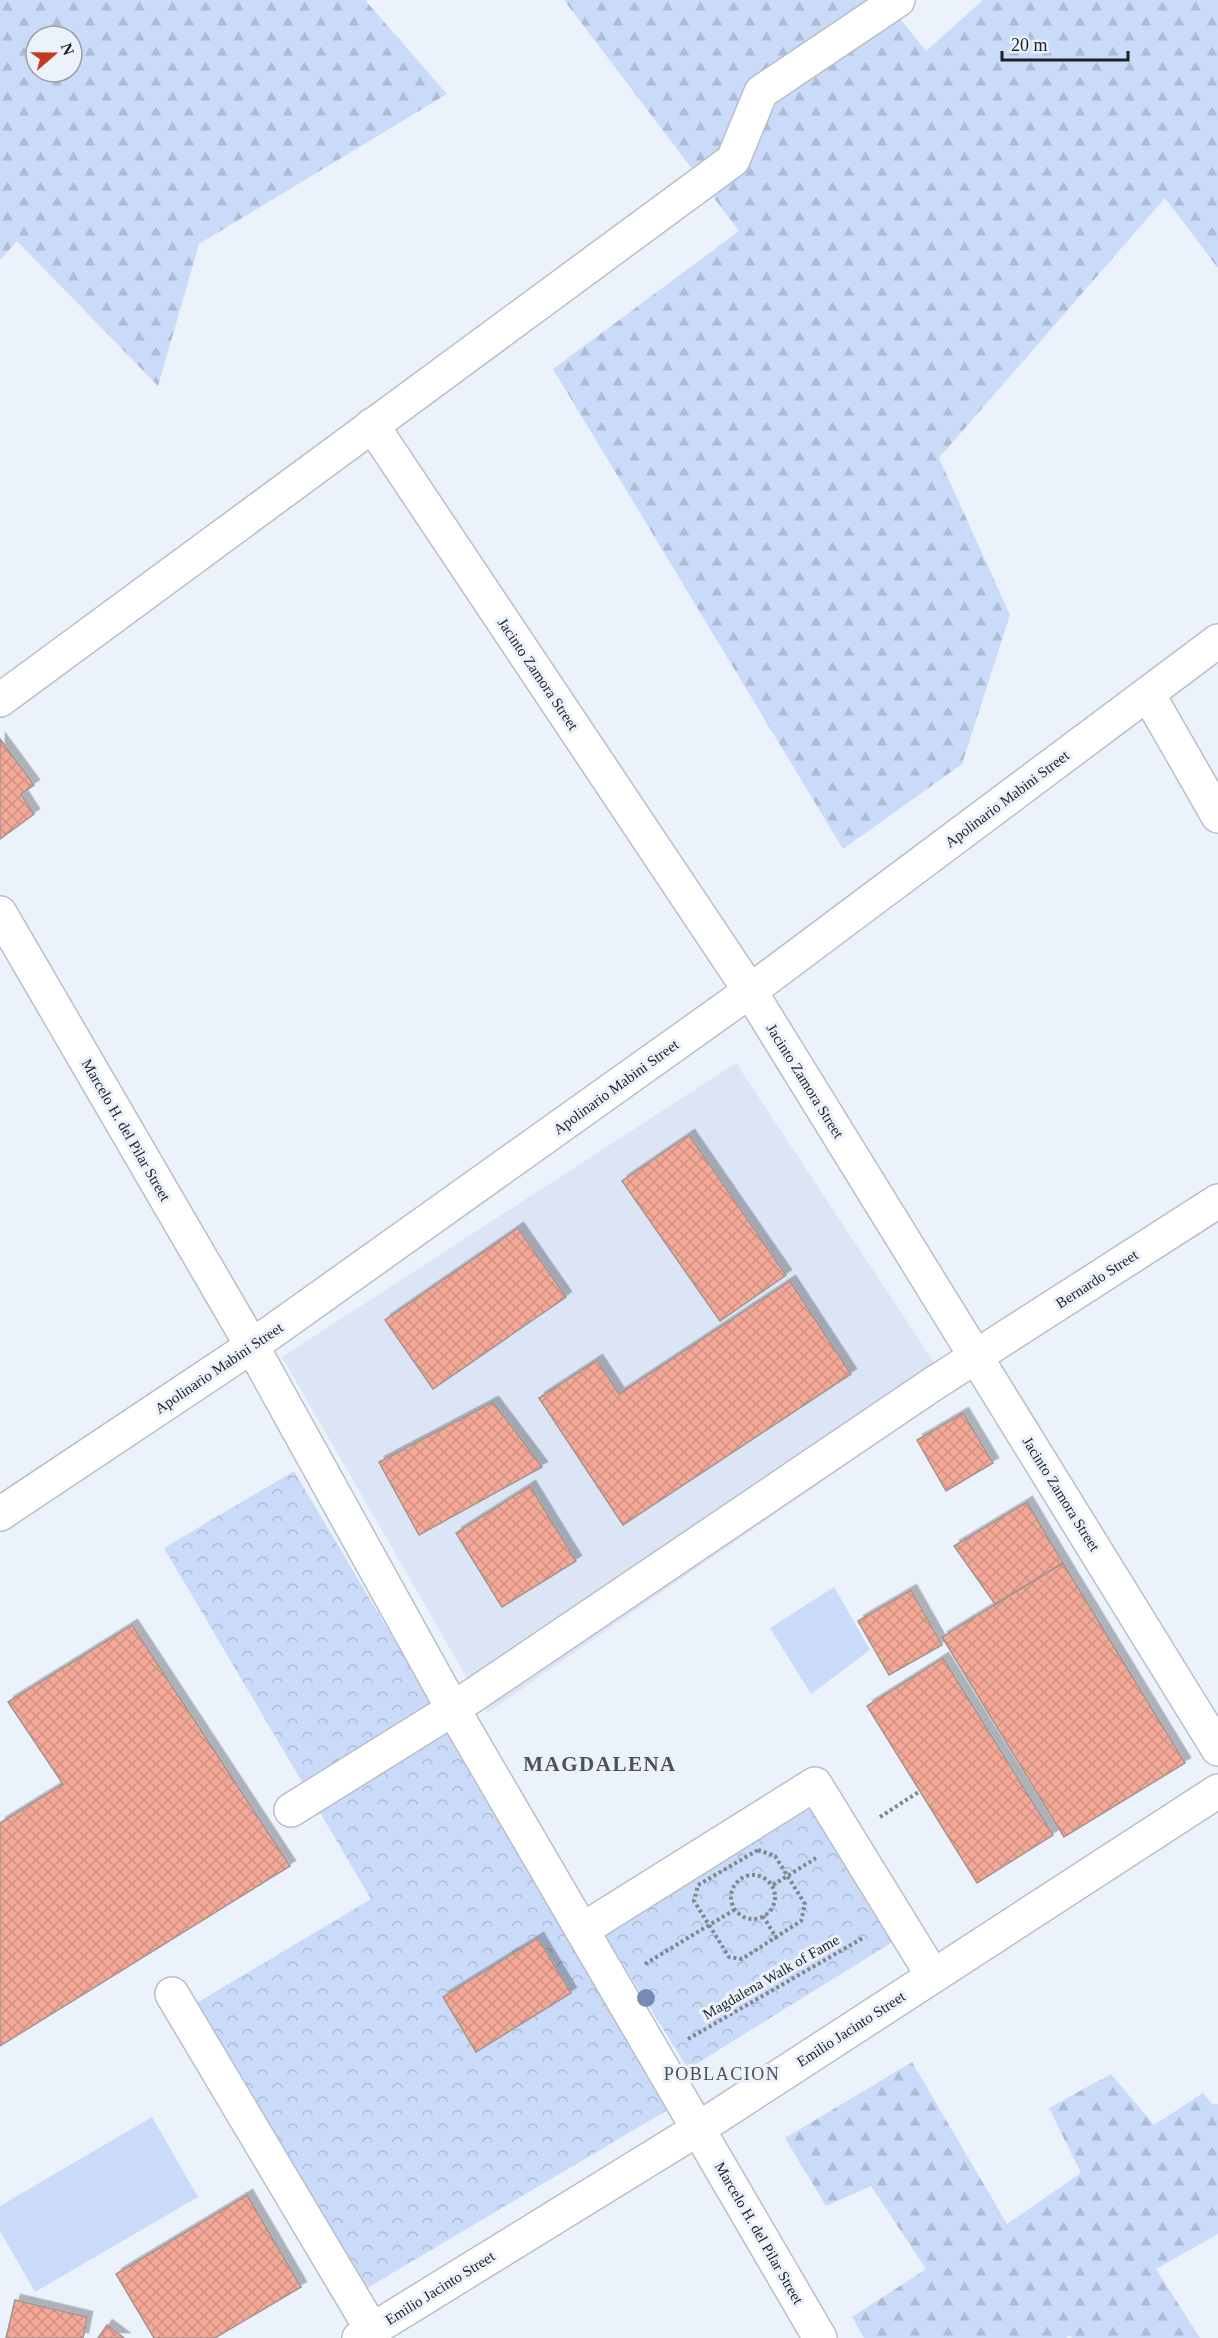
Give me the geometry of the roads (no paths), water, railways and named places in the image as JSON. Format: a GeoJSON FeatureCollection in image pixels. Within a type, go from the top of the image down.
{"type":"FeatureCollection","features":[{"type":"Feature","properties":{"kind":"street"},"geometry":{"type":"LineString","coordinates":[[0,699],[734,160],[761,92],[898,0]]}},
{"type":"Feature","properties":{"kind":"street","name":"Jacinto Zamora Street"},"geometry":{"type":"LineString","coordinates":[[372,425],[750,991],[1218,1749]]}},
{"type":"Feature","properties":{"kind":"street","name":"Apolinario Mabini Street"},"geometry":{"type":"LineString","coordinates":[[0,1514],[252,1346],[750,991],[1218,641]]}},
{"type":"Feature","properties":{"kind":"street"},"geometry":{"type":"LineString","coordinates":[[1148,694],[1218,816]]}},
{"type":"Feature","properties":{"kind":"street","name":"Marcelo H. del Pilar Street"},"geometry":{"type":"LineString","coordinates":[[0,914],[252,1346],[453,1709],[820,2338]]}},
{"type":"Feature","properties":{"kind":"street","name":"Bernardo Street"},"geometry":{"type":"LineString","coordinates":[[291,1810],[453,1709],[933,1384],[1218,1201]]}},
{"type":"Feature","properties":{"kind":"street"},"geometry":{"type":"LineString","coordinates":[[582,1930],[814,1785],[933,1976]]}},
{"type":"Feature","properties":{"kind":"street","name":"Emilio Jacinto Street"},"geometry":{"type":"LineString","coordinates":[[366,2334],[698,2129],[1218,1791]]}},
{"type":"Feature","properties":{"kind":"street"},"geometry":{"type":"LineString","coordinates":[[172,1994],[366,2334]]}},
{"type":"Feature","properties":{"kind":"district","name":"MAGDALENA"},"geometry":{"type":"Point","coordinates":[600,1764]}},
{"type":"Feature","properties":{"kind":"district","name":"POBLACION"},"geometry":{"type":"Point","coordinates":[722,2074]}}]}
